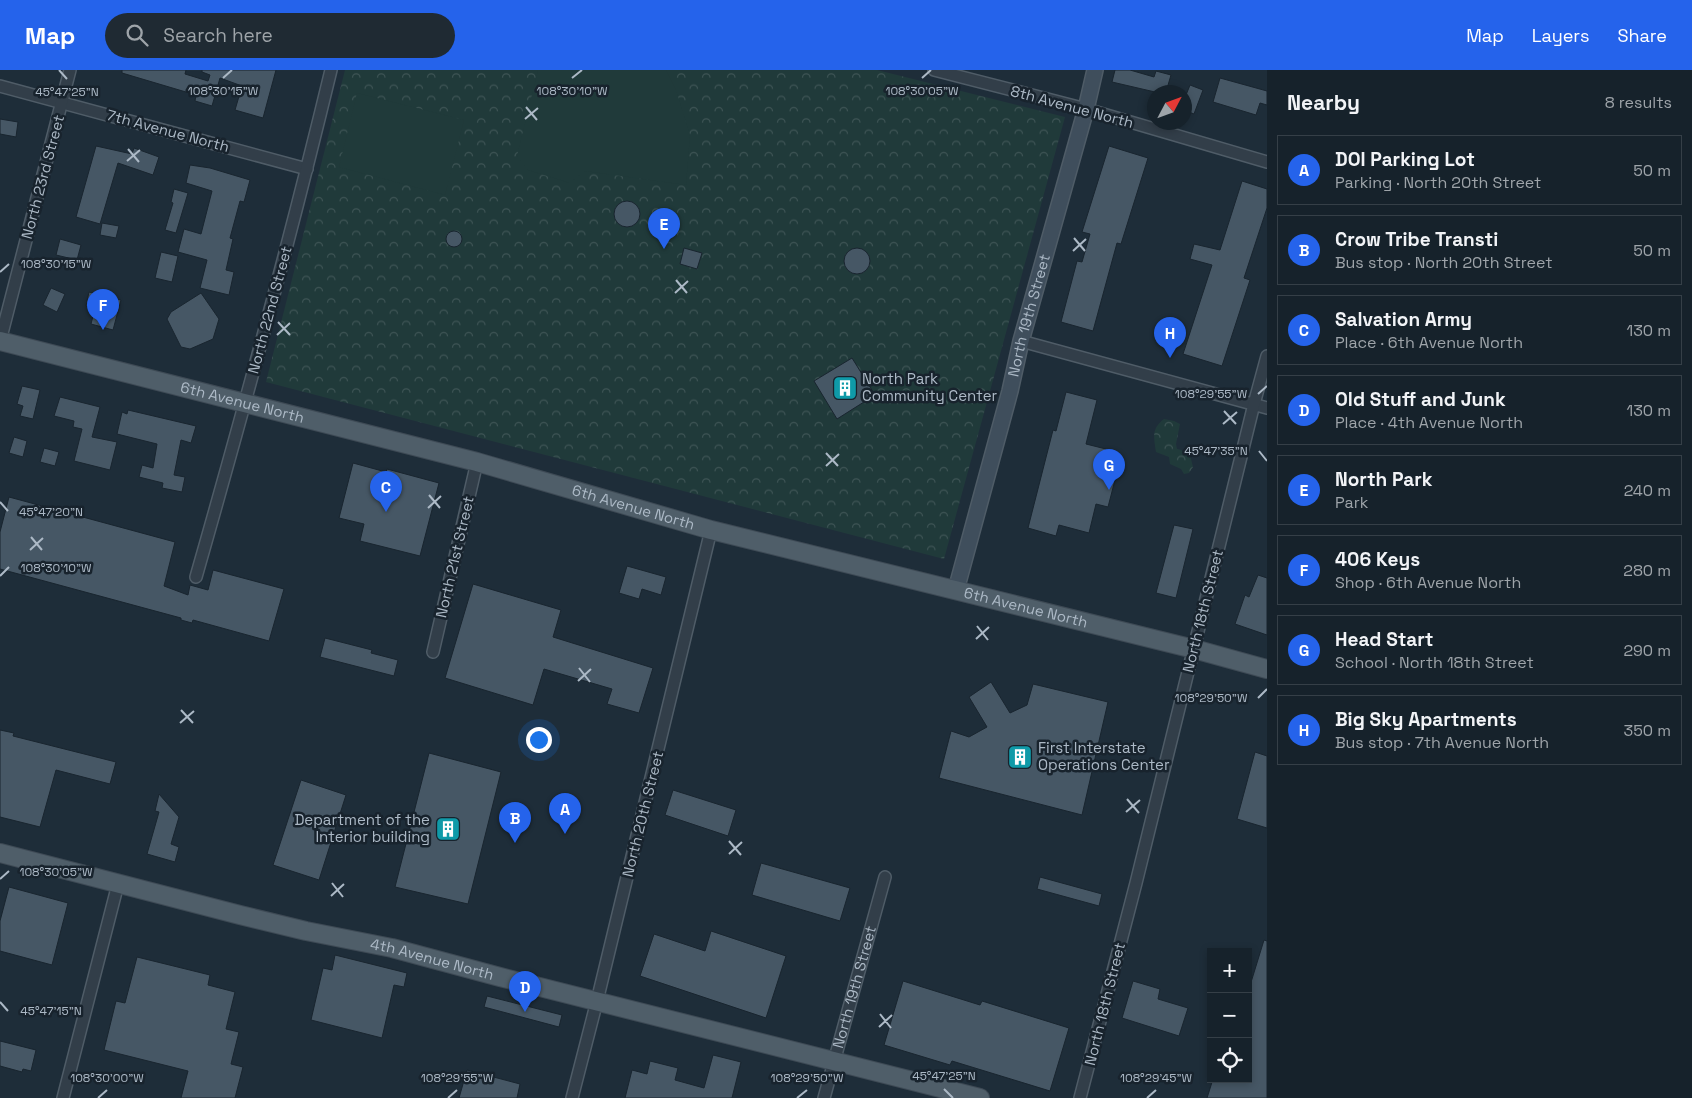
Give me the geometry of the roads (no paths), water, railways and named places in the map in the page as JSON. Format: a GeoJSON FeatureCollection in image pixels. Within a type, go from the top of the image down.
{"type":"FeatureCollection","features":[{"type":"Feature","properties":{"kind":"main road","name":"6th Avenue North"},"geometry":{"type":"LineString","coordinates":[[0,341],[476,462],[711,530],[1194,649],[1267,669]]}},
{"type":"Feature","properties":{"kind":"main road","name":"4th Avenue North"},"geometry":{"type":"LineString","coordinates":[[0,853],[306,931],[392,948],[980,1098]]}},
{"type":"Feature","properties":{"kind":"street","name":"North 23rd Street"},"geometry":{"type":"LineString","coordinates":[[0,341],[70,70]]}},
{"type":"Feature","properties":{"kind":"street","name":"North 22nd Street"},"geometry":{"type":"LineString","coordinates":[[196,577],[246,403],[331,70]]}},
{"type":"Feature","properties":{"kind":"street","name":"8th Avenue North"},"geometry":{"type":"LineString","coordinates":[[934,70],[1086,109],[1267,162]]}},
{"type":"Feature","properties":{"kind":"street","name":"North 19th Street"},"geometry":{"type":"LineString","coordinates":[[956,590],[1010,391],[1021,341],[1086,109],[1095,70]]}},
{"type":"Feature","properties":{"kind":"street","name":"7th Avenue North"},"geometry":{"type":"LineString","coordinates":[[0,86],[307,170]]}},
{"type":"Feature","properties":{"kind":"street"},"geometry":{"type":"LineString","coordinates":[[1021,341],[1267,408]]}},
{"type":"Feature","properties":{"kind":"street","name":"North 18th Street"},"geometry":{"type":"LineString","coordinates":[[1080,1098],[1267,356]]}},
{"type":"Feature","properties":{"kind":"street","name":"North 21st Street"},"geometry":{"type":"LineString","coordinates":[[433,652],[476,462]]}},
{"type":"Feature","properties":{"kind":"street","name":"North 20th Street"},"geometry":{"type":"LineString","coordinates":[[572,1098],[711,530]]}},
{"type":"Feature","properties":{"kind":"street","name":"North 19th Street"},"geometry":{"type":"LineString","coordinates":[[824,1098],[885,877]]}},
{"type":"Feature","properties":{"kind":"street"},"geometry":{"type":"LineString","coordinates":[[63,1098],[118,884]]}},
{"type":"Feature","properties":{"kind":"place","name":"North Park"},"geometry":{"type":"Point","coordinates":[664,249]}},
{"type":"Feature","properties":{"kind":"place","name":"406 Keys"},"geometry":{"type":"Point","coordinates":[103,330]}},
{"type":"Feature","properties":{"kind":"place","name":"Big Sky Apartments"},"geometry":{"type":"Point","coordinates":[1170,358]}},
{"type":"Feature","properties":{"kind":"place","name":"North Park Community Center"},"geometry":{"type":"Point","coordinates":[845,388]}},
{"type":"Feature","properties":{"kind":"place","name":"Head Start"},"geometry":{"type":"Point","coordinates":[1109,490]}},
{"type":"Feature","properties":{"kind":"place","name":"Salvation Army"},"geometry":{"type":"Point","coordinates":[386,512]}},
{"type":"Feature","properties":{"kind":"place","name":"First Interstate Operations Center"},"geometry":{"type":"Point","coordinates":[1020,757]}},
{"type":"Feature","properties":{"kind":"place","name":"Department of the Interior building"},"geometry":{"type":"Point","coordinates":[448,829]}},
{"type":"Feature","properties":{"kind":"place","name":"DOI Parking Lot"},"geometry":{"type":"Point","coordinates":[565,834]}},
{"type":"Feature","properties":{"kind":"place","name":"Crow Tribe Transti"},"geometry":{"type":"Point","coordinates":[515,843]}},
{"type":"Feature","properties":{"kind":"place","name":"Old Stuff and Junk"},"geometry":{"type":"Point","coordinates":[525,1012]}}]}
